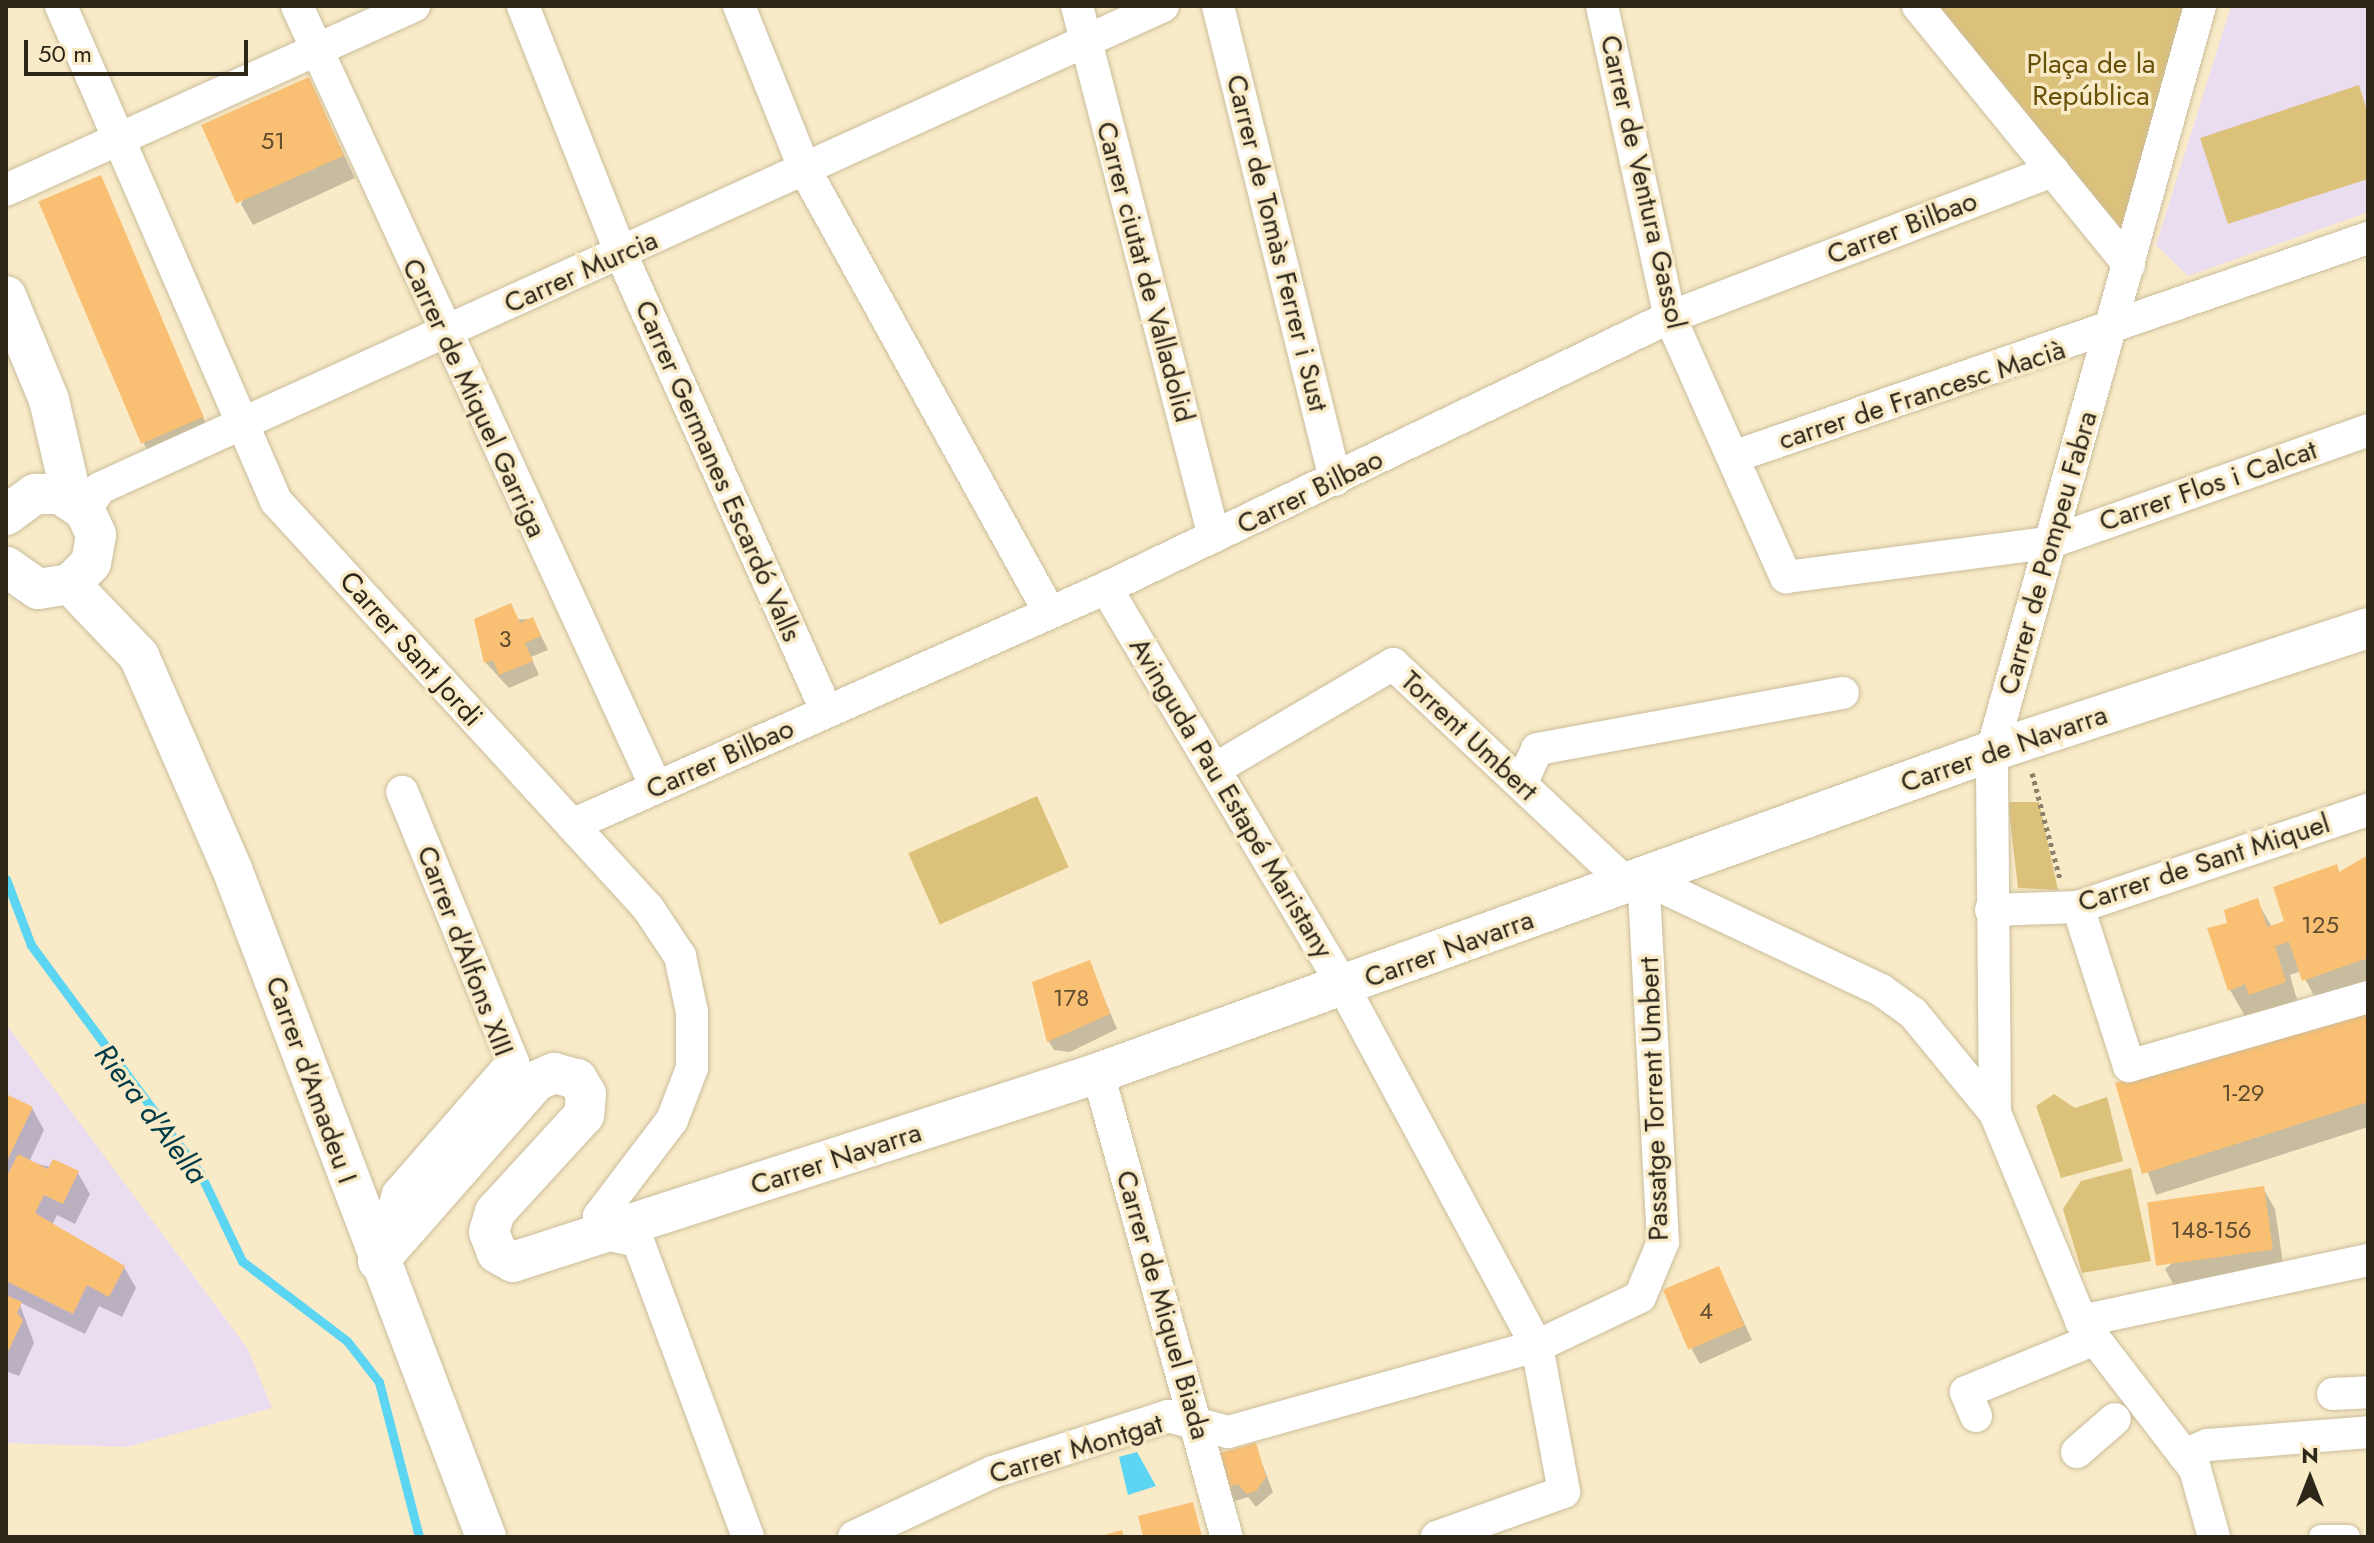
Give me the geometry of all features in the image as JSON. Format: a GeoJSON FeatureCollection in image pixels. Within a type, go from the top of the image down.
{"type":"FeatureCollection","features":[{"type":"Feature","properties":{"kind":"street","name":"Carrer de Miquel Garriga"},"geometry":{"type":"LineString","coordinates":[[297,6],[442,334],[656,787]]}},
{"type":"Feature","properties":{"kind":"street"},"geometry":{"type":"LineString","coordinates":[[6,190],[117,137],[414,6]]}},
{"type":"Feature","properties":{"kind":"street","name":"Carrer Germanes Escardó Valls"},"geometry":{"type":"LineString","coordinates":[[523,6],[621,254],[827,712]]}},
{"type":"Feature","properties":{"kind":"street"},"geometry":{"type":"LineString","coordinates":[[739,6],[805,170],[1050,613]]}},
{"type":"Feature","properties":{"kind":"street","name":"Carrer ciutat de Valladolid"},"geometry":{"type":"LineString","coordinates":[[1077,6],[1214,537]]}},
{"type":"Feature","properties":{"kind":"street","name":"Carrer Murcia"},"geometry":{"type":"LineString","coordinates":[[50,504],[100,488],[239,427],[805,170],[1087,46],[1163,6]]}},
{"type":"Feature","properties":{"kind":"street","name":"Carrer de Tomàs Ferrer i Sust"},"geometry":{"type":"LineString","coordinates":[[1218,6],[1335,480]]}},
{"type":"Feature","properties":{"kind":"street","name":"Carrer de Ventura Gassol"},"geometry":{"type":"LineString","coordinates":[[1602,6],[1670,317],[1786,577]]}},
{"type":"Feature","properties":{"kind":"street"},"geometry":{"type":"LineString","coordinates":[[1918,6],[2129,265]]}},
{"type":"Feature","properties":{"kind":"street","name":"Carrer de Pompeu Fabra"},"geometry":{"type":"LineString","coordinates":[[1995,1113],[1991,910],[2007,746],[2048,543],[2111,332],[2200,6]]}},
{"type":"Feature","properties":{"kind":"street","name":"Carrer Sant Jordi"},"geometry":{"type":"LineString","coordinates":[[66,16],[239,427],[276,501],[572,825],[680,956],[692,1012],[692,1068],[672,1120],[606,1197],[599,1216],[625,1233]]}},
{"type":"Feature","properties":{"kind":"street","name":"Carrer Bilbao"},"geometry":{"type":"LineString","coordinates":[[572,825],[1106,588],[1670,317],[2053,171]]}},
{"type":"Feature","properties":{"kind":"street","name":"carrer de Francesc Macià"},"geometry":{"type":"LineString","coordinates":[[1733,457],[2111,332],[2368,238]]}},
{"type":"Feature","properties":{"kind":"street"},"geometry":{"type":"LineString","coordinates":[[6,296],[49,400],[50,504],[96,549],[120,631]]}},
{"type":"Feature","properties":{"kind":"street","name":"Carrer Flos i Calcat"},"geometry":{"type":"LineString","coordinates":[[1786,577],[2048,543],[2368,430]]}},
{"type":"Feature","properties":{"kind":"street"},"geometry":{"type":"LineString","coordinates":[[7,570],[38,589],[70,584],[96,549]]}},
{"type":"Feature","properties":{"kind":"street"},"geometry":{"type":"LineString","coordinates":[[70,584],[120,631]]}},
{"type":"Feature","properties":{"kind":"street","name":"Avinguda Pau Estapé Maristany"},"geometry":{"type":"LineString","coordinates":[[1106,588],[1344,988],[1537,1346],[1564,1492],[1437,1537]]}},
{"type":"Feature","properties":{"kind":"street","name":"Carrer d'Amadeu I"},"geometry":{"type":"LineString","coordinates":[[120,631],[139,656],[232,869],[378,1261],[486,1537]]}},
{"type":"Feature","properties":{"kind":"street","name":"Carrer de Navarra"},"geometry":{"type":"LineString","coordinates":[[1635,880],[2007,746],[2366,636]]}},
{"type":"Feature","properties":{"kind":"street","name":"Torrent Umbert"},"geometry":{"type":"LineString","coordinates":[[1215,769],[1393,664],[1521,784],[1635,880],[1881,990],[1913,1013],[1995,1113]]}},
{"type":"Feature","properties":{"kind":"street"},"geometry":{"type":"LineString","coordinates":[[1521,784],[1537,749],[1843,693]]}},
{"type":"Feature","properties":{"kind":"street","name":"Carrer d'Alfons XIII"},"geometry":{"type":"LineString","coordinates":[[378,1261],[398,1194],[513,1062],[402,792]]}},
{"type":"Feature","properties":{"kind":"street","name":"Carrer de Sant Miquel"},"geometry":{"type":"LineString","coordinates":[[1991,910],[2071,908],[2368,810]]}},
{"type":"Feature","properties":{"kind":"street","name":"Carrer Navarra"},"geometry":{"type":"LineString","coordinates":[[378,1261],[536,1081],[554,1073],[577,1079],[586,1094],[584,1115],[495,1212],[489,1232],[497,1253],[513,1262],[625,1233],[1098,1073],[1344,988],[1635,880]]}},
{"type":"Feature","properties":{"kind":"street","name":"Passatge Torrent Umbert"},"geometry":{"type":"LineString","coordinates":[[1537,1346],[1640,1297],[1663,1242],[1635,880]]}},
{"type":"Feature","properties":{"kind":"street"},"geometry":{"type":"LineString","coordinates":[[2071,908],[2129,1066],[2368,997]]}},
{"type":"Feature","properties":{"kind":"street","name":"Carrer de Miquel Biada"},"geometry":{"type":"LineString","coordinates":[[1098,1073],[1227,1537]]}},
{"type":"Feature","properties":{"kind":"street"},"geometry":{"type":"LineString","coordinates":[[1995,1113],[2088,1330],[2184,1455],[2214,1537]]}},
{"type":"Feature","properties":{"kind":"street"},"geometry":{"type":"LineString","coordinates":[[625,1233],[748,1537]]}},
{"type":"Feature","properties":{"kind":"street"},"geometry":{"type":"LineString","coordinates":[[1976,1416],[1966,1392],[2088,1330],[2368,1260]]}},
{"type":"Feature","properties":{"kind":"street","name":"Carrer Montgat"},"geometry":{"type":"LineString","coordinates":[[854,1537],[993,1472],[1168,1416],[1198,1429],[1228,1432],[1537,1346]]}},
{"type":"Feature","properties":{"kind":"street"},"geometry":{"type":"LineString","coordinates":[[2333,1394],[2368,1392]]}},
{"type":"Feature","properties":{"kind":"street"},"geometry":{"type":"LineString","coordinates":[[2077,1452],[2115,1419]]}},
{"type":"Feature","properties":{"kind":"street"},"geometry":{"type":"LineString","coordinates":[[2184,1455],[2208,1445],[2368,1432]]}},
{"type":"Feature","properties":{"kind":"street"},"geometry":{"type":"LineString","coordinates":[[2321,1537],[2348,1537]]}},
{"type":"Feature","properties":{"kind":"path"},"geometry":{"type":"LineString","coordinates":[[2007,746],[2056,845],[2071,908]]}},
{"type":"Feature","properties":{"kind":"shaded area"},"geometry":{"type":"Polygon","coordinates":[[[2231,6],[2368,6],[2368,212],[2188,276],[2156,245],[2231,6]]]}},
{"type":"Feature","properties":{"kind":"shaded area"},"geometry":{"type":"Polygon","coordinates":[[[6,1024],[248,1349],[272,1408],[127,1447],[6,1443],[6,1024]]]}},
{"type":"Feature","properties":{"kind":"green space","name":"Plaça de la República"},"geometry":{"type":"Polygon","coordinates":[[[1938,6],[2188,6],[2124,238],[1938,6]]]}},
{"type":"Feature","properties":{"kind":"green space"},"geometry":{"type":"Polygon","coordinates":[[[2359,85],[2368,114],[2368,179],[2228,224],[2200,138],[2359,85]]]}},
{"type":"Feature","properties":{"kind":"green space"},"geometry":{"type":"Polygon","coordinates":[[[1037,796],[1069,867],[940,925],[908,853],[1037,796]]]}},
{"type":"Feature","properties":{"kind":"green space"},"geometry":{"type":"Polygon","coordinates":[[[2008,802],[2039,802],[2058,890],[2018,888],[2008,802]]]}},
{"type":"Feature","properties":{"kind":"green space"},"geometry":{"type":"Polygon","coordinates":[[[2054,1094],[2075,1108],[2107,1097],[2123,1161],[2061,1178],[2036,1106],[2054,1094]]]}},
{"type":"Feature","properties":{"kind":"green space"},"geometry":{"type":"Polygon","coordinates":[[[2131,1168],[2151,1261],[2082,1273],[2063,1209],[2081,1181],[2131,1168]]]}},
{"type":"Feature","properties":{"kind":"water"},"geometry":{"type":"Polygon","coordinates":[[[1137,1452],[1156,1486],[1128,1495],[1119,1457],[1137,1452]]]}},
{"type":"Feature","properties":{"kind":"building"},"geometry":{"type":"Polygon","coordinates":[[[309,77],[344,156],[236,204],[201,125],[309,77]]]}},
{"type":"Feature","properties":{"kind":"building"},"geometry":{"type":"Polygon","coordinates":[[[101,175],[204,417],[141,444],[38,202],[101,175]]]}},
{"type":"Feature","properties":{"kind":"building"},"geometry":{"type":"Polygon","coordinates":[[[511,603],[520,623],[533,617],[541,636],[525,643],[533,661],[499,675],[493,660],[484,663],[474,619],[511,603]]]}},
{"type":"Feature","properties":{"kind":"building"},"geometry":{"type":"Polygon","coordinates":[[[2368,855],[2368,958],[2302,981],[2289,942],[2275,946],[2286,982],[2249,995],[2245,984],[2228,991],[2207,928],[2227,923],[2224,910],[2258,898],[2267,927],[2284,921],[2273,887],[2337,864],[2339,872],[2368,855]]]}},
{"type":"Feature","properties":{"kind":"building"},"geometry":{"type":"Polygon","coordinates":[[[1090,960],[1110,1014],[1047,1042],[1032,982],[1090,960]]]}},
{"type":"Feature","properties":{"kind":"building"},"geometry":{"type":"Polygon","coordinates":[[[2368,1008],[2368,1102],[2142,1174],[2115,1083],[2368,1008]]]}},
{"type":"Feature","properties":{"kind":"building"},"geometry":{"type":"Polygon","coordinates":[[[6,1094],[33,1107],[6,1163],[6,1094]]]}},
{"type":"Feature","properties":{"kind":"building"},"geometry":{"type":"Polygon","coordinates":[[[18,1154],[48,1169],[53,1159],[79,1171],[63,1204],[44,1195],[35,1213],[125,1266],[109,1297],[87,1285],[73,1314],[6,1281],[6,1178],[18,1154]]]}},
{"type":"Feature","properties":{"kind":"building"},"geometry":{"type":"Polygon","coordinates":[[[2264,1186],[2273,1249],[2156,1266],[2147,1202],[2264,1186]]]}},
{"type":"Feature","properties":{"kind":"building"},"geometry":{"type":"Polygon","coordinates":[[[1719,1266],[1744,1326],[1688,1350],[1663,1290],[1719,1266]]]}},
{"type":"Feature","properties":{"kind":"building"},"geometry":{"type":"Polygon","coordinates":[[[6,1295],[22,1302],[17,1313],[23,1320],[6,1356],[6,1295]]]}},
{"type":"Feature","properties":{"kind":"building"},"geometry":{"type":"Polygon","coordinates":[[[1256,1443],[1266,1477],[1256,1491],[1247,1494],[1238,1484],[1222,1489],[1212,1455],[1256,1443]]]}},
{"type":"Feature","properties":{"kind":"building"},"geometry":{"type":"Polygon","coordinates":[[[1193,1502],[1202,1537],[1143,1537],[1138,1516],[1193,1502]]]}},
{"type":"Feature","properties":{"kind":"building"},"geometry":{"type":"Polygon","coordinates":[[[1122,1530],[1124,1537],[1101,1537],[1101,1536],[1122,1530]]]}},
{"type":"Feature","properties":{"kind":"waterway","name":"Riera d'Alella"},"geometry":{"type":"LineString","coordinates":[[6,879],[31,945],[200,1173],[242,1261],[347,1341],[379,1382],[419,1537]]}}]}
